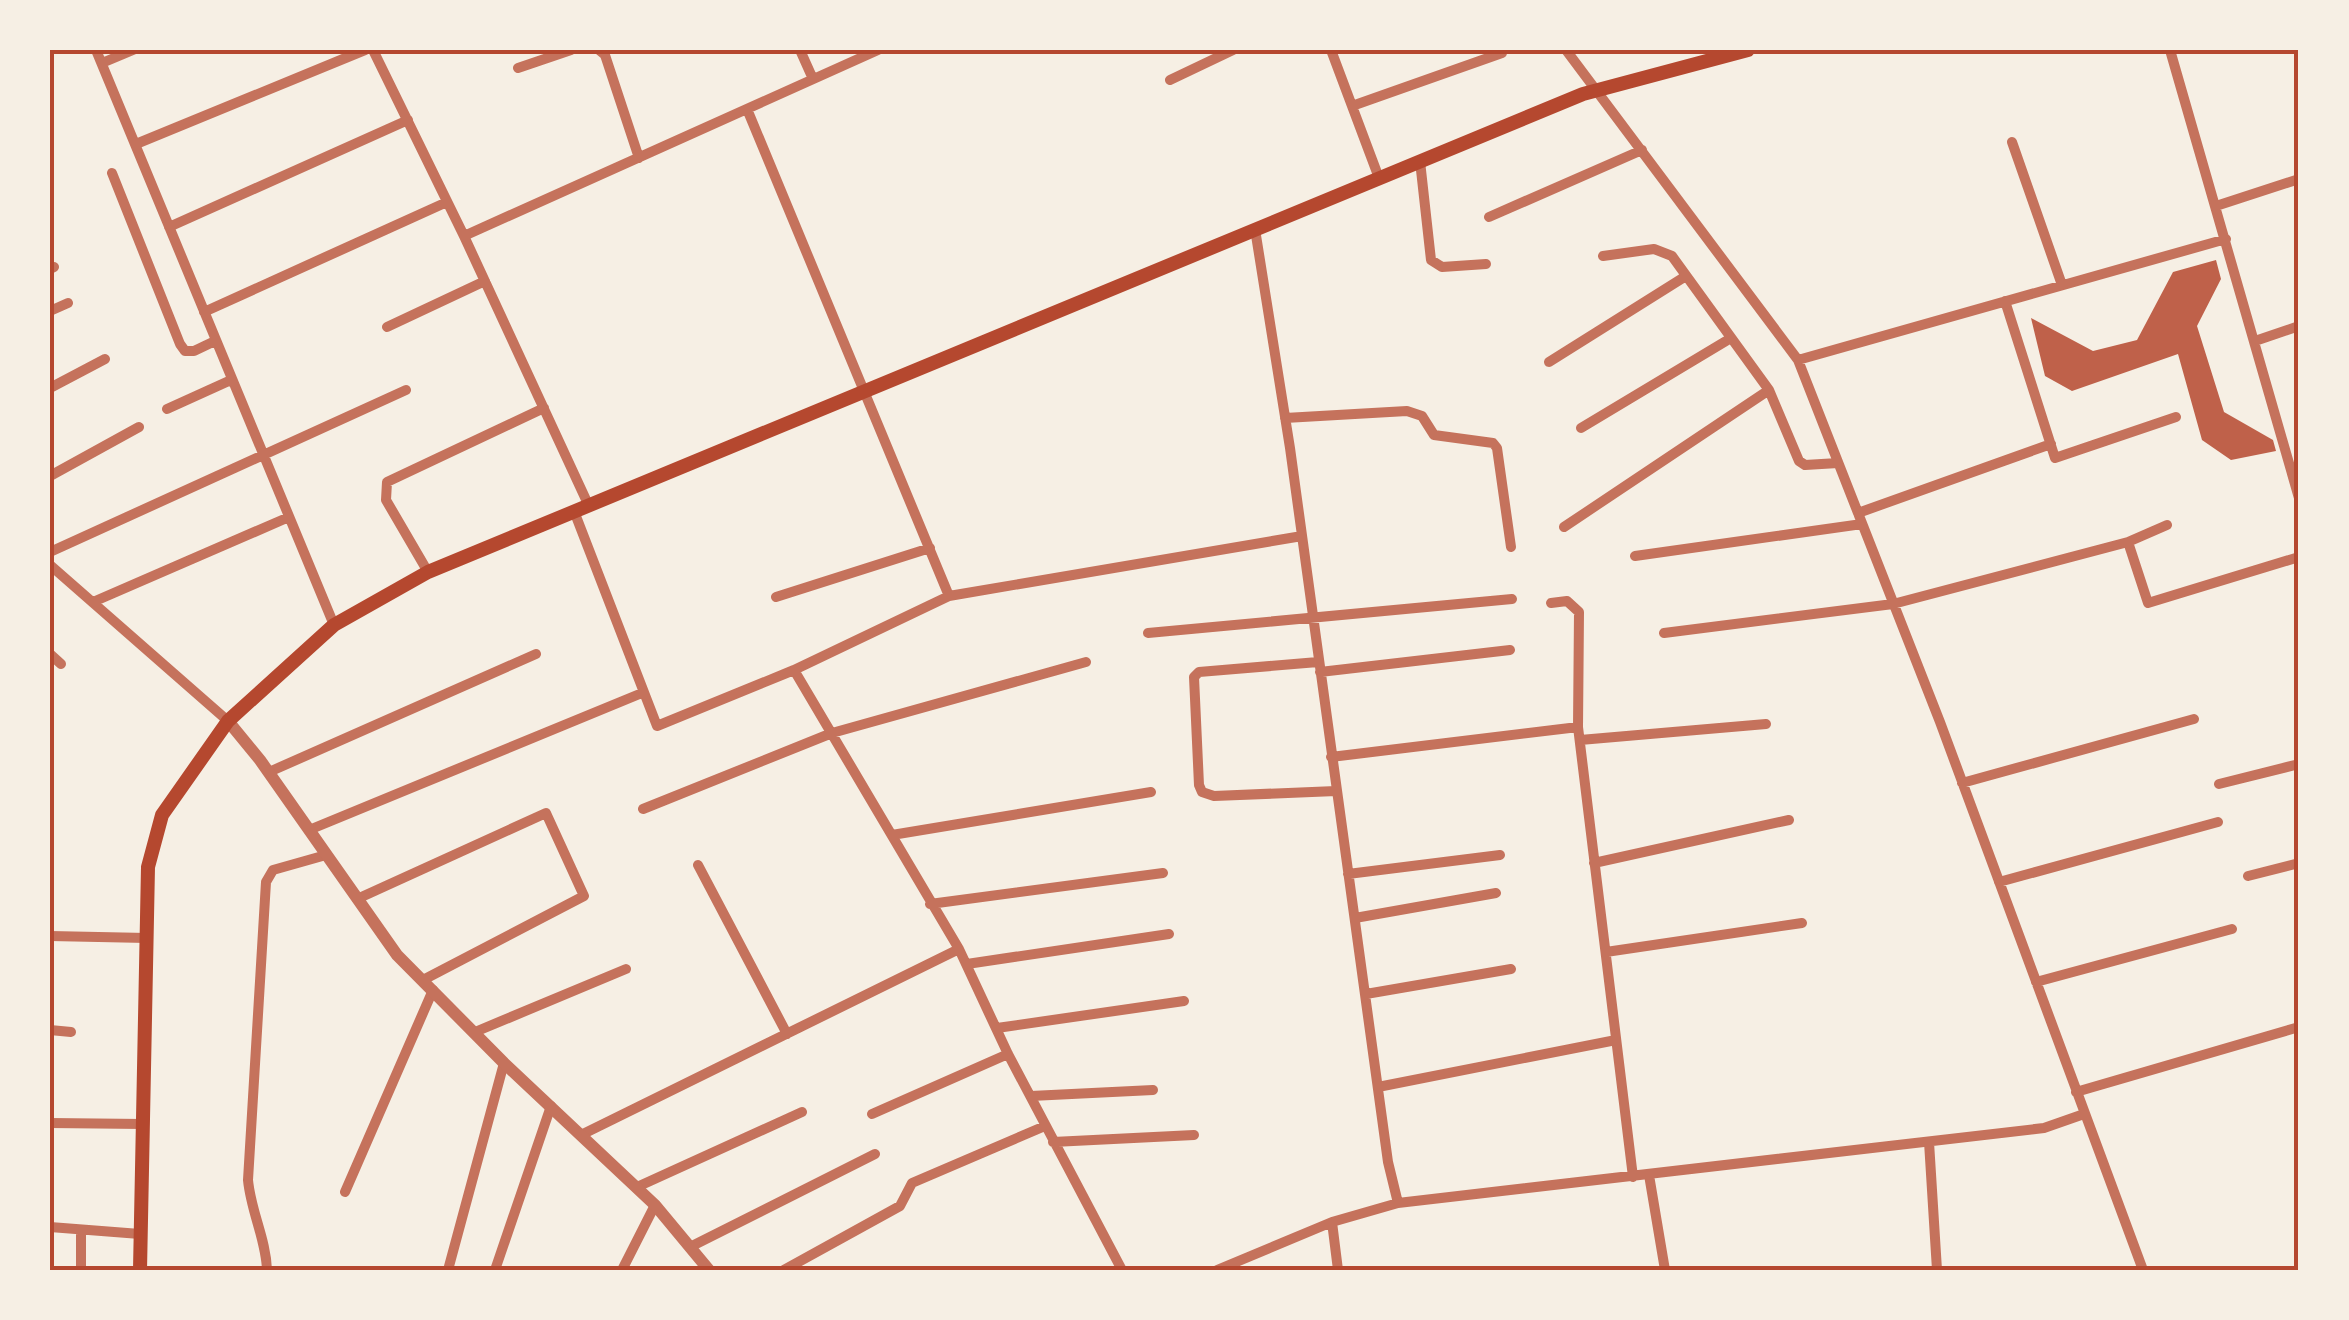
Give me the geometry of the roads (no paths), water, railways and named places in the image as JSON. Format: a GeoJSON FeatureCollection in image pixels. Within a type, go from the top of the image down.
{"type":"FeatureCollection","features":[{"type":"Feature","properties":{"kind":"main road"},"geometry":{"type":"LineString","coordinates":[[140,1270],[148,868],[162,815],[228,721],[334,625],[428,572],[1379,178],[1598,90],[1748,50]]}},
{"type":"Feature","properties":{"kind":"street"},"geometry":{"type":"LineString","coordinates":[[96,50],[334,625]]}},
{"type":"Feature","properties":{"kind":"street"},"geometry":{"type":"LineString","coordinates":[[102,63],[133,50]]}},
{"type":"Feature","properties":{"kind":"street"},"geometry":{"type":"LineString","coordinates":[[136,144],[365,50]]}},
{"type":"Feature","properties":{"kind":"street"},"geometry":{"type":"LineString","coordinates":[[373,50],[544,408],[642,693],[657,726],[794,670],[950,596],[1302,536]]}},
{"type":"Feature","properties":{"kind":"street"},"geometry":{"type":"LineString","coordinates":[[518,68],[572,50]]}},
{"type":"Feature","properties":{"kind":"street"},"geometry":{"type":"LineString","coordinates":[[599,50],[605,54],[639,158]]}},
{"type":"Feature","properties":{"kind":"street"},"geometry":{"type":"LineString","coordinates":[[800,50],[813,79]]}},
{"type":"Feature","properties":{"kind":"street"},"geometry":{"type":"LineString","coordinates":[[464,236],[878,50]]}},
{"type":"Feature","properties":{"kind":"street"},"geometry":{"type":"LineString","coordinates":[[1170,80],[1233,50]]}},
{"type":"Feature","properties":{"kind":"street"},"geometry":{"type":"LineString","coordinates":[[1331,50],[1379,178]]}},
{"type":"Feature","properties":{"kind":"street"},"geometry":{"type":"LineString","coordinates":[[1566,50],[1798,360],[1962,783],[2143,1270]]}},
{"type":"Feature","properties":{"kind":"street"},"geometry":{"type":"LineString","coordinates":[[2170,50],[2299,498]]}},
{"type":"Feature","properties":{"kind":"street"},"geometry":{"type":"LineString","coordinates":[[1352,106],[1502,53]]}},
{"type":"Feature","properties":{"kind":"street"},"geometry":{"type":"LineString","coordinates":[[747,109],[950,596]]}},
{"type":"Feature","properties":{"kind":"street"},"geometry":{"type":"LineString","coordinates":[[169,227],[408,120]]}},
{"type":"Feature","properties":{"kind":"street"},"geometry":{"type":"LineString","coordinates":[[2012,142],[2062,285]]}},
{"type":"Feature","properties":{"kind":"street"},"geometry":{"type":"LineString","coordinates":[[1489,217],[1642,150]]}},
{"type":"Feature","properties":{"kind":"street"},"geometry":{"type":"LineString","coordinates":[[1420,162],[1430,260],[1442,267],[1486,264]]}},
{"type":"Feature","properties":{"kind":"street"},"geometry":{"type":"LineString","coordinates":[[112,173],[180,344],[194,351],[215,342]]}},
{"type":"Feature","properties":{"kind":"street"},"geometry":{"type":"LineString","coordinates":[[2216,206],[2299,179]]}},
{"type":"Feature","properties":{"kind":"street"},"geometry":{"type":"LineString","coordinates":[[204,312],[448,202]]}},
{"type":"Feature","properties":{"kind":"street"},"geometry":{"type":"LineString","coordinates":[[1255,230],[1302,536],[1388,1162],[1398,1203]]}},
{"type":"Feature","properties":{"kind":"street"},"geometry":{"type":"LineString","coordinates":[[1798,360],[2226,239]]}},
{"type":"Feature","properties":{"kind":"street"},"geometry":{"type":"LineString","coordinates":[[1603,256],[1666,252],[1770,390],[1800,461],[1805,466],[1838,463]]}},
{"type":"Feature","properties":{"kind":"street"},"geometry":{"type":"LineString","coordinates":[[1550,362],[1686,276]]}},
{"type":"Feature","properties":{"kind":"street"},"geometry":{"type":"LineString","coordinates":[[387,327],[485,281]]}},
{"type":"Feature","properties":{"kind":"street"},"geometry":{"type":"LineString","coordinates":[[2006,301],[2056,458],[2176,417]]}},
{"type":"Feature","properties":{"kind":"street"},"geometry":{"type":"LineString","coordinates":[[50,312],[68,303]]}},
{"type":"Feature","properties":{"kind":"street"},"geometry":{"type":"LineString","coordinates":[[2255,341],[2299,326]]}},
{"type":"Feature","properties":{"kind":"street"},"geometry":{"type":"LineString","coordinates":[[1581,428],[1732,338]]}},
{"type":"Feature","properties":{"kind":"street"},"geometry":{"type":"LineString","coordinates":[[50,388],[105,359]]}},
{"type":"Feature","properties":{"kind":"street"},"geometry":{"type":"LineString","coordinates":[[167,409],[231,380]]}},
{"type":"Feature","properties":{"kind":"street"},"geometry":{"type":"LineString","coordinates":[[50,552],[406,390]]}},
{"type":"Feature","properties":{"kind":"street"},"geometry":{"type":"LineString","coordinates":[[1564,527],[1770,390]]}},
{"type":"Feature","properties":{"kind":"street"},"geometry":{"type":"LineString","coordinates":[[428,572],[386,500],[387,482],[544,408]]}},
{"type":"Feature","properties":{"kind":"street"},"geometry":{"type":"LineString","coordinates":[[1285,418],[1407,411],[1422,416],[1434,435],[1493,443],[1497,448],[1511,547]]}},
{"type":"Feature","properties":{"kind":"street"},"geometry":{"type":"LineString","coordinates":[[50,476],[139,427]]}},
{"type":"Feature","properties":{"kind":"street"},"geometry":{"type":"LineString","coordinates":[[1635,556],[1860,518],[2051,444]]}},
{"type":"Feature","properties":{"kind":"street"},"geometry":{"type":"LineString","coordinates":[[93,602],[289,517]]}},
{"type":"Feature","properties":{"kind":"street"},"geometry":{"type":"LineString","coordinates":[[1664,633],[1893,604],[2128,542],[2167,525]]}},
{"type":"Feature","properties":{"kind":"street"},"geometry":{"type":"LineString","coordinates":[[2128,542],[2148,603],[2299,557]]}},
{"type":"Feature","properties":{"kind":"street"},"geometry":{"type":"LineString","coordinates":[[776,597],[930,548]]}},
{"type":"Feature","properties":{"kind":"street"},"geometry":{"type":"LineString","coordinates":[[50,565],[228,721],[397,955],[504,1064],[655,1205],[709,1270]]}},
{"type":"Feature","properties":{"kind":"street"},"geometry":{"type":"LineString","coordinates":[[1148,633],[1512,599]]}},
{"type":"Feature","properties":{"kind":"street"},"geometry":{"type":"LineString","coordinates":[[1550,604],[1567,601],[1579,612],[1578,727],[1633,1177]]}},
{"type":"Feature","properties":{"kind":"street"},"geometry":{"type":"LineString","coordinates":[[1336,791],[1214,796],[1202,792],[1194,678],[1199,672],[1319,667],[1510,650]]}},
{"type":"Feature","properties":{"kind":"street"},"geometry":{"type":"LineString","coordinates":[[50,654],[61,664]]}},
{"type":"Feature","properties":{"kind":"street"},"geometry":{"type":"LineString","coordinates":[[268,772],[536,654]]}},
{"type":"Feature","properties":{"kind":"street"},"geometry":{"type":"LineString","coordinates":[[643,809],[832,733],[1086,662]]}},
{"type":"Feature","properties":{"kind":"street"},"geometry":{"type":"LineString","coordinates":[[794,670],[960,950],[1008,1054],[1122,1270]]}},
{"type":"Feature","properties":{"kind":"street"},"geometry":{"type":"LineString","coordinates":[[309,830],[642,693]]}},
{"type":"Feature","properties":{"kind":"street"},"geometry":{"type":"LineString","coordinates":[[1962,783],[2194,719]]}},
{"type":"Feature","properties":{"kind":"street"},"geometry":{"type":"LineString","coordinates":[[1580,740],[1766,724]]}},
{"type":"Feature","properties":{"kind":"street"},"geometry":{"type":"LineString","coordinates":[[1330,757],[1578,727]]}},
{"type":"Feature","properties":{"kind":"street"},"geometry":{"type":"LineString","coordinates":[[2219,784],[2299,764]]}},
{"type":"Feature","properties":{"kind":"street"},"geometry":{"type":"LineString","coordinates":[[892,835],[1152,792]]}},
{"type":"Feature","properties":{"kind":"street"},"geometry":{"type":"LineString","coordinates":[[344,1192],[428,985],[584,896],[546,813],[357,899]]}},
{"type":"Feature","properties":{"kind":"street"},"geometry":{"type":"LineString","coordinates":[[1594,862],[1789,820]]}},
{"type":"Feature","properties":{"kind":"street"},"geometry":{"type":"LineString","coordinates":[[1998,882],[2218,822]]}},
{"type":"Feature","properties":{"kind":"street"},"geometry":{"type":"LineString","coordinates":[[267,1270],[266,1251],[250,1205],[248,1180],[266,882],[273,870],[326,854]]}},
{"type":"Feature","properties":{"kind":"street"},"geometry":{"type":"LineString","coordinates":[[1348,874],[1500,855]]}},
{"type":"Feature","properties":{"kind":"street"},"geometry":{"type":"LineString","coordinates":[[2248,876],[2299,863]]}},
{"type":"Feature","properties":{"kind":"street"},"geometry":{"type":"LineString","coordinates":[[698,865],[787,1034]]}},
{"type":"Feature","properties":{"kind":"street"},"geometry":{"type":"LineString","coordinates":[[930,904],[1163,873]]}},
{"type":"Feature","properties":{"kind":"street"},"geometry":{"type":"LineString","coordinates":[[1355,918],[1496,893]]}},
{"type":"Feature","properties":{"kind":"street"},"geometry":{"type":"LineString","coordinates":[[1606,952],[1802,924]]}},
{"type":"Feature","properties":{"kind":"street"},"geometry":{"type":"LineString","coordinates":[[2036,982],[2232,929]]}},
{"type":"Feature","properties":{"kind":"street"},"geometry":{"type":"LineString","coordinates":[[967,964],[1169,934]]}},
{"type":"Feature","properties":{"kind":"street"},"geometry":{"type":"LineString","coordinates":[[50,936],[146,938]]}},
{"type":"Feature","properties":{"kind":"street"},"geometry":{"type":"LineString","coordinates":[[582,1134],[960,950]]}},
{"type":"Feature","properties":{"kind":"street"},"geometry":{"type":"LineString","coordinates":[[475,1032],[626,969]]}},
{"type":"Feature","properties":{"kind":"street"},"geometry":{"type":"LineString","coordinates":[[1366,994],[1511,969]]}},
{"type":"Feature","properties":{"kind":"street"},"geometry":{"type":"LineString","coordinates":[[997,1028],[1184,1001]]}},
{"type":"Feature","properties":{"kind":"street"},"geometry":{"type":"LineString","coordinates":[[2076,1092],[2299,1027]]}},
{"type":"Feature","properties":{"kind":"street"},"geometry":{"type":"LineString","coordinates":[[50,1030],[71,1032]]}},
{"type":"Feature","properties":{"kind":"street"},"geometry":{"type":"LineString","coordinates":[[1378,1087],[1616,1040]]}},
{"type":"Feature","properties":{"kind":"street"},"geometry":{"type":"LineString","coordinates":[[872,1114],[1008,1054]]}},
{"type":"Feature","properties":{"kind":"street"},"geometry":{"type":"LineString","coordinates":[[448,1270],[504,1064]]}},
{"type":"Feature","properties":{"kind":"street"},"geometry":{"type":"LineString","coordinates":[[1031,1096],[1154,1090]]}},
{"type":"Feature","properties":{"kind":"street"},"geometry":{"type":"LineString","coordinates":[[495,1270],[551,1106]]}},
{"type":"Feature","properties":{"kind":"street"},"geometry":{"type":"LineString","coordinates":[[637,1187],[802,1112]]}},
{"type":"Feature","properties":{"kind":"street"},"geometry":{"type":"LineString","coordinates":[[1217,1270],[1332,1222],[1398,1203],[2044,1128],[2084,1114]]}},
{"type":"Feature","properties":{"kind":"street"},"geometry":{"type":"LineString","coordinates":[[50,1123],[143,1124]]}},
{"type":"Feature","properties":{"kind":"street"},"geometry":{"type":"LineString","coordinates":[[784,1270],[900,1206],[912,1183],[1045,1126]]}},
{"type":"Feature","properties":{"kind":"street"},"geometry":{"type":"LineString","coordinates":[[1053,1142],[1194,1135]]}},
{"type":"Feature","properties":{"kind":"street"},"geometry":{"type":"LineString","coordinates":[[1930,1142],[1936,1270]]}},
{"type":"Feature","properties":{"kind":"street"},"geometry":{"type":"LineString","coordinates":[[690,1247],[876,1154]]}},
{"type":"Feature","properties":{"kind":"street"},"geometry":{"type":"LineString","coordinates":[[1649,1175],[1665,1270]]}},
{"type":"Feature","properties":{"kind":"street"},"geometry":{"type":"LineString","coordinates":[[622,1270],[655,1205]]}},
{"type":"Feature","properties":{"kind":"street"},"geometry":{"type":"LineString","coordinates":[[1332,1222],[1338,1270]]}},
{"type":"Feature","properties":{"kind":"street"},"geometry":{"type":"LineString","coordinates":[[50,1227],[140,1234]]}},
{"type":"Feature","properties":{"kind":"street"},"geometry":{"type":"LineString","coordinates":[[81,1230],[81,1270]]}}]}
